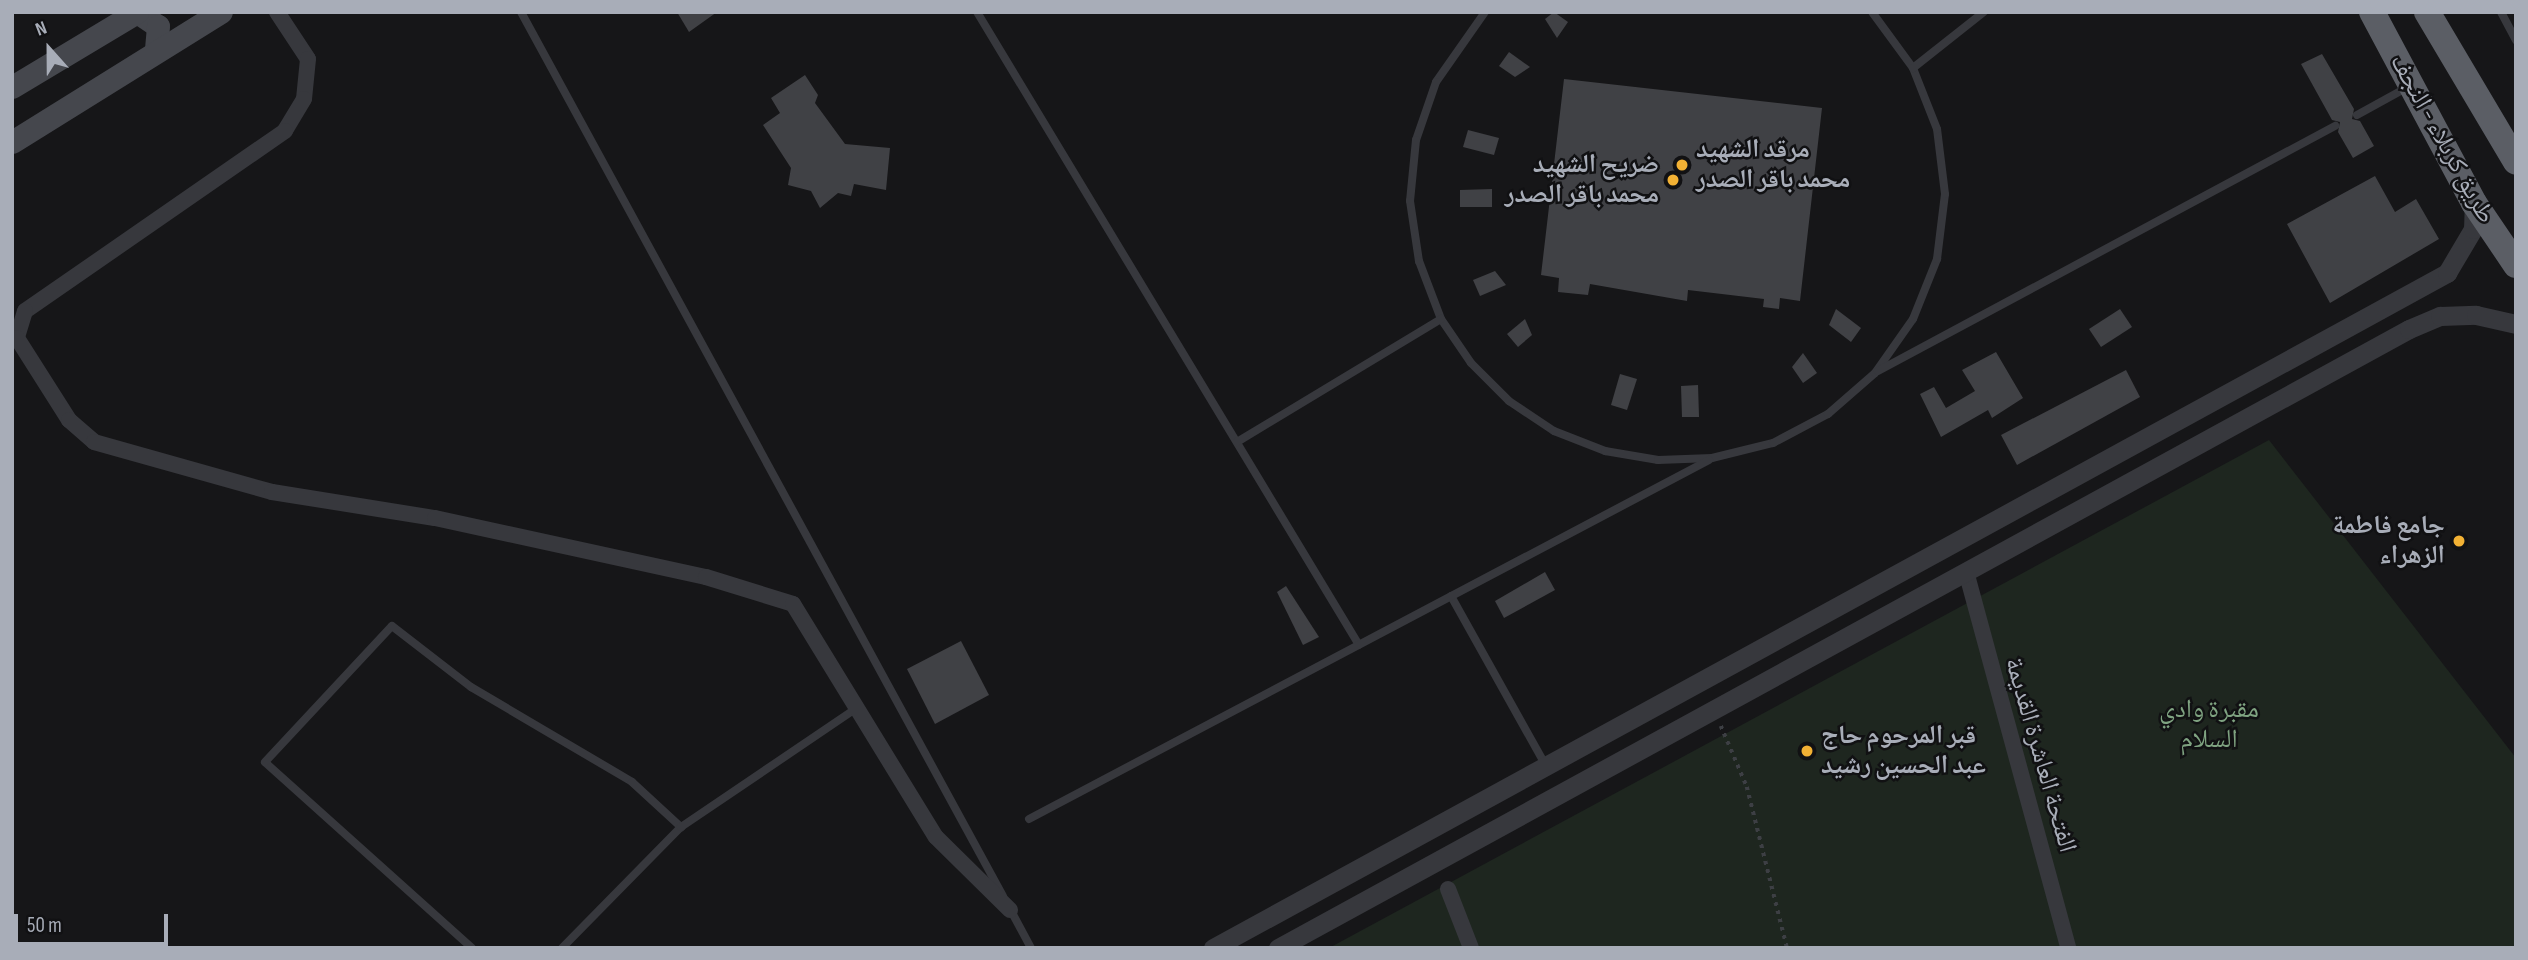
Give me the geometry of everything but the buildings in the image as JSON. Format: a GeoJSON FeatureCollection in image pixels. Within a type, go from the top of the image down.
{"type":"FeatureCollection","features":[{"type":"Feature","properties":{"kind":"highway","name":"طريق کربلاء - النجف"},"geometry":{"type":"LineString","coordinates":[[2372,12],[2474,203],[2516,265]]}},
{"type":"Feature","properties":{"kind":"highway"},"geometry":{"type":"LineString","coordinates":[[2427,12],[2516,162]]}},
{"type":"Feature","properties":{"kind":"main road"},"geometry":{"type":"LineString","coordinates":[[12,87],[137,12],[158,26],[156,51]]}},
{"type":"Feature","properties":{"kind":"main road"},"geometry":{"type":"LineString","coordinates":[[12,142],[221,12]]}},
{"type":"Feature","properties":{"kind":"street"},"geometry":{"type":"LineString","coordinates":[[277,12],[308,59],[304,99],[285,131],[51,290],[25,311],[17,338],[18,352],[69,420],[94,442],[142,458],[272,492],[435,518],[706,577],[793,604],[861,706],[936,837],[1010,909]]}},
{"type":"Feature","properties":{"kind":"street"},"geometry":{"type":"LineString","coordinates":[[1213,948],[1885,583],[2447,273],[2473,229],[2474,203]]}},
{"type":"Feature","properties":{"kind":"street"},"geometry":{"type":"LineString","coordinates":[[1278,948],[1968,575],[2409,329],[2464,315],[2516,324]]}},
{"type":"Feature","properties":{"kind":"street","name":"الفتحة العاشرة القديمة"},"geometry":{"type":"LineString","coordinates":[[1968,575],[2068,948]]}},
{"type":"Feature","properties":{"kind":"street"},"geometry":{"type":"LineString","coordinates":[[1885,583],[1888,597],[1907,608]]}},
{"type":"Feature","properties":{"kind":"street"},"geometry":{"type":"LineString","coordinates":[[1828,614],[1841,627],[1840,644]]}},
{"type":"Feature","properties":{"kind":"street"},"geometry":{"type":"LineString","coordinates":[[1448,890],[1471,948]]}},
{"type":"Feature","properties":{"kind":"lane"},"geometry":{"type":"LineString","coordinates":[[521,12],[1031,948]]}},
{"type":"Feature","properties":{"kind":"lane"},"geometry":{"type":"LineString","coordinates":[[976,12],[1359,645]]}},
{"type":"Feature","properties":{"kind":"lane"},"geometry":{"type":"LineString","coordinates":[[1485,12],[1436,82],[1416,140],[1410,201],[1419,261],[1441,318],[1471,363],[1509,401],[1554,431],[1615,453],[1712,458]]}},
{"type":"Feature","properties":{"kind":"lane"},"geometry":{"type":"LineString","coordinates":[[1872,12],[1913,68],[1937,129],[1945,194],[1927,283],[1913,319],[1875,373]]}},
{"type":"Feature","properties":{"kind":"lane"},"geometry":{"type":"LineString","coordinates":[[1913,68],[1984,12]]}},
{"type":"Feature","properties":{"kind":"lane"},"geometry":{"type":"LineString","coordinates":[[2501,12],[2516,40]]}},
{"type":"Feature","properties":{"kind":"lane"},"geometry":{"type":"LineString","coordinates":[[2357,115],[2410,86]]}},
{"type":"Feature","properties":{"kind":"lane"},"geometry":{"type":"LineString","coordinates":[[1029,819],[1712,458],[1773,443],[1828,414],[1875,373],[2335,126]]}},
{"type":"Feature","properties":{"kind":"lane"},"geometry":{"type":"LineString","coordinates":[[1237,442],[1441,318]]}},
{"type":"Feature","properties":{"kind":"lane"},"geometry":{"type":"LineString","coordinates":[[1451,596],[1546,767]]}},
{"type":"Feature","properties":{"kind":"lane"},"geometry":{"type":"LineString","coordinates":[[472,948],[265,762],[392,626],[471,687],[632,782],[681,827]]}},
{"type":"Feature","properties":{"kind":"lane"},"geometry":{"type":"LineString","coordinates":[[562,948],[681,827],[861,706]]}},
{"type":"Feature","properties":{"kind":"path"},"geometry":{"type":"LineString","coordinates":[[1714,713],[1747,787],[1787,948]]}},
{"type":"Feature","properties":{"kind":"green space","name":"مقبرة وادي السلام"},"geometry":{"type":"Polygon","coordinates":[[[2269,440],[2516,758],[2516,948],[1329,948],[2269,440]]]}},
{"type":"Feature","properties":{"kind":"place","name":"مرقد الشهيد محمد باقر الصدر"},"geometry":{"type":"Point","coordinates":[1682,165]}},
{"type":"Feature","properties":{"kind":"place","name":"ضريح الشهيد محمد باقر الصدر"},"geometry":{"type":"Point","coordinates":[1673,180]}},
{"type":"Feature","properties":{"kind":"place","name":"جامع فاطمة الزهراء"},"geometry":{"type":"Point","coordinates":[2459,541]}},
{"type":"Feature","properties":{"kind":"place","name":"قبر المرحوم حاج عبد الحسين رشيد"},"geometry":{"type":"Point","coordinates":[1807,751]}}]}
